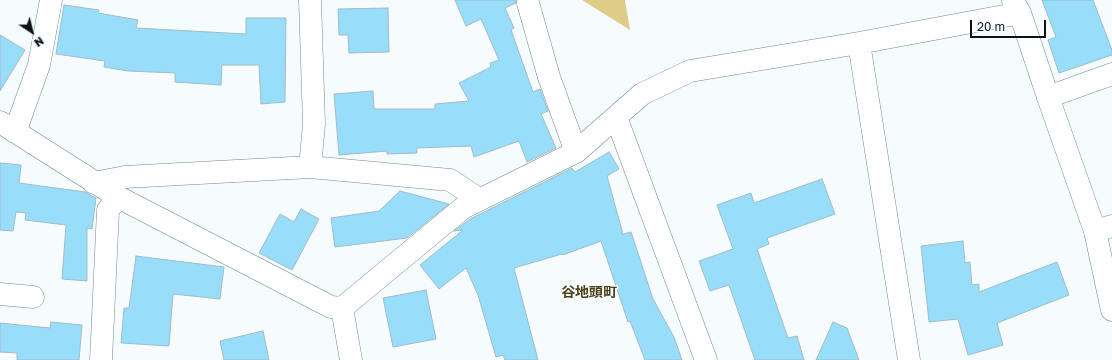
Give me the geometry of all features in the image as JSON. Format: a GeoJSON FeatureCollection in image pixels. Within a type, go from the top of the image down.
{"type":"FeatureCollection","features":[{"type":"Feature","properties":{"kind":"street"},"geometry":{"type":"LineString","coordinates":[[51,0],[39,65],[7,127],[118,197],[331,307],[342,308],[463,208],[576,152],[642,94],[690,71],[859,43],[1016,6],[1048,97],[1104,228],[1112,310]]}},
{"type":"Feature","properties":{"kind":"street"},"geometry":{"type":"LineString","coordinates":[[310,0],[314,124],[310,167]]}},
{"type":"Feature","properties":{"kind":"street"},"geometry":{"type":"LineString","coordinates":[[528,3],[549,77],[576,152]]}},
{"type":"Feature","properties":{"kind":"street"},"geometry":{"type":"LineString","coordinates":[[859,43],[909,360]]}},
{"type":"Feature","properties":{"kind":"street"},"geometry":{"type":"LineString","coordinates":[[1048,97],[1112,74]]}},
{"type":"Feature","properties":{"kind":"street"},"geometry":{"type":"LineString","coordinates":[[616,117],[706,360]]}},
{"type":"Feature","properties":{"kind":"street"},"geometry":{"type":"LineString","coordinates":[[94,183],[125,177],[310,167],[450,180],[479,199]]}},
{"type":"Feature","properties":{"kind":"street"},"geometry":{"type":"LineString","coordinates":[[101,360],[108,210],[118,197]]}},
{"type":"Feature","properties":{"kind":"street"},"geometry":{"type":"LineString","coordinates":[[0,294],[33,297]]}},
{"type":"Feature","properties":{"kind":"street"},"geometry":{"type":"LineString","coordinates":[[342,308],[351,360]]}},
{"type":"Feature","properties":{"kind":"shaded area"},"geometry":{"type":"Polygon","coordinates":[[[582,0],[625,0],[630,30],[582,0]]]}},
{"type":"Feature","properties":{"kind":"building"},"geometry":{"type":"Polygon","coordinates":[[[455,0],[516,0],[516,3],[505,8],[514,28],[511,30],[533,92],[540,89],[548,111],[541,114],[556,148],[527,162],[519,141],[474,157],[471,146],[417,148],[417,153],[387,154],[387,151],[339,155],[334,94],[373,91],[374,109],[435,109],[435,104],[469,101],[459,83],[491,67],[490,63],[499,60],[481,19],[466,26],[455,0]]]}},
{"type":"Feature","properties":{"kind":"building"},"geometry":{"type":"Polygon","coordinates":[[[1042,0],[1093,0],[1112,50],[1112,55],[1059,73],[1048,40],[1056,37],[1042,0]]]}},
{"type":"Feature","properties":{"kind":"building"},"geometry":{"type":"Polygon","coordinates":[[[64,5],[99,10],[98,13],[138,20],[136,28],[246,34],[246,18],[286,18],[285,102],[261,104],[259,65],[222,65],[221,85],[175,82],[175,73],[128,71],[104,67],[105,61],[56,54],[64,5]]]}},
{"type":"Feature","properties":{"kind":"building"},"geometry":{"type":"Polygon","coordinates":[[[388,8],[389,52],[349,53],[348,35],[339,35],[338,9],[388,8]]]}},
{"type":"Feature","properties":{"kind":"building"},"geometry":{"type":"Polygon","coordinates":[[[0,35],[25,50],[0,91],[0,35]]]}},
{"type":"Feature","properties":{"kind":"building"},"geometry":{"type":"Polygon","coordinates":[[[609,152],[619,169],[607,176],[623,234],[631,232],[653,299],[674,337],[682,360],[645,360],[630,321],[628,322],[601,241],[563,255],[562,254],[514,268],[538,360],[505,360],[503,355],[496,357],[478,295],[466,268],[439,289],[420,265],[463,230],[454,231],[470,219],[572,168],[575,172],[609,152]]]}},
{"type":"Feature","properties":{"kind":"building"},"geometry":{"type":"Polygon","coordinates":[[[0,163],[21,165],[19,183],[85,192],[96,198],[92,229],[87,228],[87,281],[62,279],[66,225],[25,220],[26,213],[16,212],[13,231],[0,230],[0,163]]]}},
{"type":"Feature","properties":{"kind":"building"},"geometry":{"type":"Polygon","coordinates":[[[822,179],[835,214],[767,238],[769,244],[757,249],[788,338],[797,336],[804,360],[755,360],[729,285],[710,291],[699,261],[733,249],[717,205],[751,193],[754,203],[822,179]]]}},
{"type":"Feature","properties":{"kind":"building"},"geometry":{"type":"Polygon","coordinates":[[[400,191],[449,204],[407,238],[335,247],[331,218],[379,211],[400,191]]]}},
{"type":"Feature","properties":{"kind":"building"},"geometry":{"type":"Polygon","coordinates":[[[301,209],[319,219],[292,270],[259,253],[280,214],[294,222],[301,209]]]}},
{"type":"Feature","properties":{"kind":"building"},"geometry":{"type":"Polygon","coordinates":[[[963,241],[965,263],[970,262],[972,285],[979,284],[979,292],[1057,262],[1069,295],[997,323],[1003,345],[968,355],[958,319],[929,322],[921,246],[963,241]]]}},
{"type":"Feature","properties":{"kind":"building"},"geometry":{"type":"Polygon","coordinates":[[[136,256],[224,267],[220,299],[173,294],[169,346],[121,343],[124,308],[129,308],[136,256]]]}},
{"type":"Feature","properties":{"kind":"building"},"geometry":{"type":"Polygon","coordinates":[[[426,290],[436,339],[393,347],[383,298],[426,290]]]}},
{"type":"Feature","properties":{"kind":"building"},"geometry":{"type":"Polygon","coordinates":[[[51,322],[82,325],[79,360],[17,360],[17,353],[0,352],[0,323],[50,328],[51,322]]]}},
{"type":"Feature","properties":{"kind":"building"},"geometry":{"type":"Polygon","coordinates":[[[833,322],[847,328],[859,360],[816,360],[833,322]]]}},
{"type":"Feature","properties":{"kind":"building"},"geometry":{"type":"Polygon","coordinates":[[[263,331],[269,360],[224,360],[220,341],[263,331]]]}},
{"type":"Feature","properties":{"kind":"district","name":"谷地頭町"},"geometry":{"type":"Point","coordinates":[589,293]}}]}
